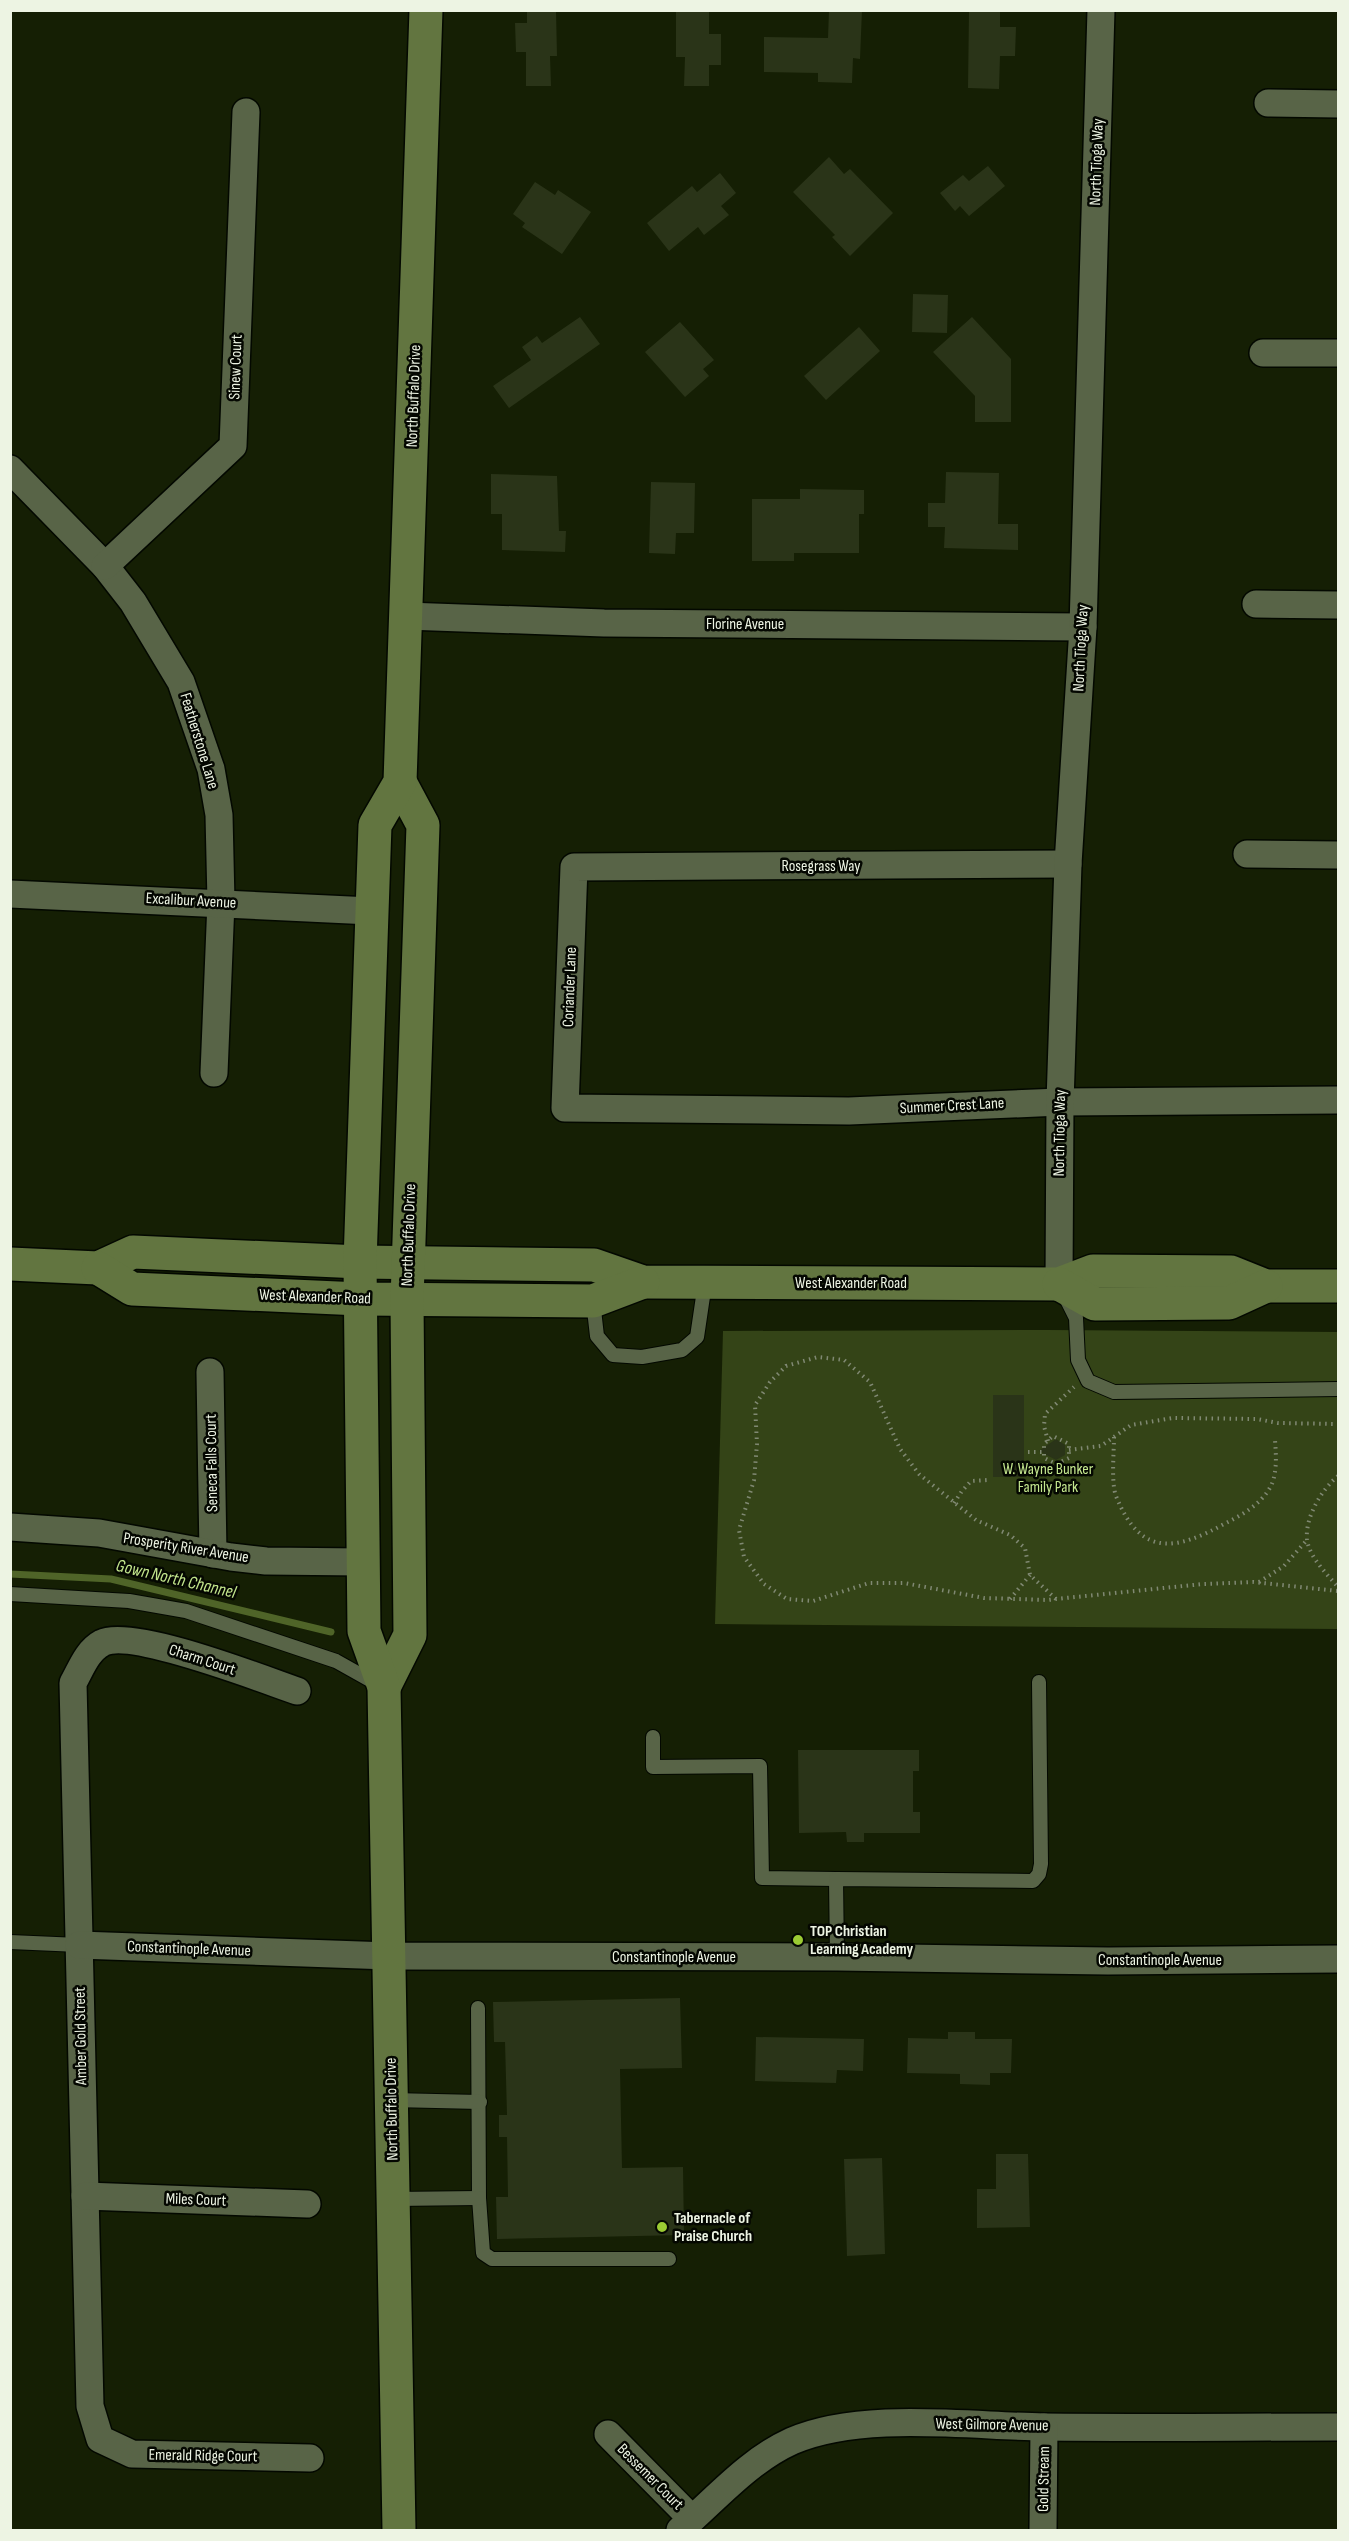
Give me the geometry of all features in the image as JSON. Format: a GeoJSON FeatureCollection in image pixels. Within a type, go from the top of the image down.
{"type":"FeatureCollection","features":[{"type":"Feature","properties":{"kind":"main road","name":"North Buffalo Drive"},"geometry":{"type":"LineString","coordinates":[[399,2530],[384,1687],[364,1631],[360,1262],[375,825],[400,782],[426,10]]}},
{"type":"Feature","properties":{"kind":"main road","name":"North Buffalo Drive"},"geometry":{"type":"LineString","coordinates":[[384,1687],[410,1635],[407,1300],[423,825],[400,782]]}},
{"type":"Feature","properties":{"kind":"main road","name":"West Alexander Road"},"geometry":{"type":"LineString","coordinates":[[10,1264],[98,1268],[133,1252],[360,1262],[594,1265],[643,1282],[1059,1284],[1095,1304],[1229,1303],[1266,1286],[1338,1286]]}},
{"type":"Feature","properties":{"kind":"main road","name":"West Alexander Road"},"geometry":{"type":"LineString","coordinates":[[98,1268],[132,1289],[360,1299],[593,1301],[643,1282]]}},
{"type":"Feature","properties":{"kind":"street","name":"North Tioga Way"},"geometry":{"type":"LineString","coordinates":[[1059,1284],[1060,1102],[1068,864],[1083,627],[1101,10]]}},
{"type":"Feature","properties":{"kind":"street"},"geometry":{"type":"LineString","coordinates":[[1268,103],[1338,104]]}},
{"type":"Feature","properties":{"kind":"street","name":"Sinew Court"},"geometry":{"type":"LineString","coordinates":[[105,566],[233,446],[246,112]]}},
{"type":"Feature","properties":{"kind":"street"},"geometry":{"type":"LineString","coordinates":[[1263,353],[1338,352]]}},
{"type":"Feature","properties":{"kind":"street","name":"Featherstone Lane"},"geometry":{"type":"LineString","coordinates":[[10,469],[105,566],[133,602],[181,682],[211,770],[219,815],[220,902],[214,1073]]}},
{"type":"Feature","properties":{"kind":"street"},"geometry":{"type":"LineString","coordinates":[[1256,604],[1338,605]]}},
{"type":"Feature","properties":{"kind":"street","name":"Florine Avenue"},"geometry":{"type":"LineString","coordinates":[[406,616],[604,623],[1083,627]]}},
{"type":"Feature","properties":{"kind":"street"},"geometry":{"type":"LineString","coordinates":[[1247,854],[1338,855]]}},
{"type":"Feature","properties":{"kind":"street","name":"Rosegrass Way"},"geometry":{"type":"LineString","coordinates":[[574,867],[1068,864]]}},
{"type":"Feature","properties":{"kind":"street","name":"Coriander Lane"},"geometry":{"type":"LineString","coordinates":[[565,1108],[574,867]]}},
{"type":"Feature","properties":{"kind":"street","name":"Excalibur Avenue"},"geometry":{"type":"LineString","coordinates":[[10,894],[220,902],[371,912]]}},
{"type":"Feature","properties":{"kind":"street","name":"Summer Crest Lane"},"geometry":{"type":"LineString","coordinates":[[565,1108],[849,1111],[1060,1102],[1338,1100]]}},
{"type":"Feature","properties":{"kind":"street","name":"Seneca Falls Court"},"geometry":{"type":"LineString","coordinates":[[210,1372],[213,1554]]}},
{"type":"Feature","properties":{"kind":"street","name":"Prosperity River Avenue"},"geometry":{"type":"LineString","coordinates":[[10,1527],[99,1533],[213,1554],[266,1561],[362,1562]]}},
{"type":"Feature","properties":{"kind":"street","name":"Charm Court"},"geometry":{"type":"LineString","coordinates":[[104,1642],[121,1639],[155,1645],[297,1691]]}},
{"type":"Feature","properties":{"kind":"street","name":"Amber Gold Street"},"geometry":{"type":"LineString","coordinates":[[100,2439],[90,2406],[73,1683],[91,1651],[104,1642]]}},
{"type":"Feature","properties":{"kind":"street","name":"Constantinople Avenue"},"geometry":{"type":"LineString","coordinates":[[79,1945],[389,1956],[837,1957],[1108,1961],[1338,1959]]}},
{"type":"Feature","properties":{"kind":"street","name":"Miles Court"},"geometry":{"type":"LineString","coordinates":[[85,2196],[307,2204]]}},
{"type":"Feature","properties":{"kind":"street","name":"West Gilmore Avenue"},"geometry":{"type":"LineString","coordinates":[[686,2525],[753,2462],[793,2440],[836,2427],[881,2423],[1044,2427],[1338,2427]]}},
{"type":"Feature","properties":{"kind":"street","name":"Gold Stream"},"geometry":{"type":"LineString","coordinates":[[1043,2530],[1044,2427]]}},
{"type":"Feature","properties":{"kind":"street","name":"Bessemer Court"},"geometry":{"type":"LineString","coordinates":[[608,2434],[686,2525]]}},
{"type":"Feature","properties":{"kind":"street","name":"Emerald Ridge Court"},"geometry":{"type":"LineString","coordinates":[[100,2439],[132,2454],[310,2458]]}},
{"type":"Feature","properties":{"kind":"lane"},"geometry":{"type":"LineString","coordinates":[[593,1301],[597,1336],[613,1355],[642,1358],[682,1350],[697,1337],[705,1282]]}},
{"type":"Feature","properties":{"kind":"lane"},"geometry":{"type":"LineString","coordinates":[[1059,1284],[1076,1318],[1077,1360],[1088,1381],[1114,1392],[1338,1389]]}},
{"type":"Feature","properties":{"kind":"lane"},"geometry":{"type":"LineString","coordinates":[[10,1594],[129,1601],[186,1611],[336,1661],[384,1687]]}},
{"type":"Feature","properties":{"kind":"lane"},"geometry":{"type":"LineString","coordinates":[[653,1737],[653,1767],[760,1766],[762,1878],[1033,1881],[1039,1874],[1041,1864],[1039,1682]]}},
{"type":"Feature","properties":{"kind":"lane"},"geometry":{"type":"LineString","coordinates":[[836,1879],[837,1957]]}},
{"type":"Feature","properties":{"kind":"lane","name":"Constantinople Avenue"},"geometry":{"type":"LineString","coordinates":[[10,1942],[79,1945]]}},
{"type":"Feature","properties":{"kind":"lane"},"geometry":{"type":"LineString","coordinates":[[478,2008],[479,2198],[480,2242],[483,2253],[492,2259],[669,2259]]}},
{"type":"Feature","properties":{"kind":"lane"},"geometry":{"type":"LineString","coordinates":[[392,2100],[480,2102]]}},
{"type":"Feature","properties":{"kind":"lane"},"geometry":{"type":"LineString","coordinates":[[394,2199],[479,2198]]}},
{"type":"Feature","properties":{"kind":"path"},"geometry":{"type":"LineString","coordinates":[[1056,1599],[1030,1575],[1025,1548],[1010,1534],[976,1520],[919,1474],[900,1449],[870,1382],[844,1360],[818,1358],[786,1366],[770,1382],[755,1405],[758,1444],[754,1480],[739,1530],[744,1557],[764,1584],[787,1599],[813,1601],[869,1583],[904,1583],[984,1598],[1010,1599],[1056,1599],[1203,1584],[1258,1583],[1338,1589]]}},
{"type":"Feature","properties":{"kind":"path"},"geometry":{"type":"LineString","coordinates":[[1048,1441],[1044,1426],[1045,1414],[1077,1384]]}},
{"type":"Feature","properties":{"kind":"path"},"geometry":{"type":"LineString","coordinates":[[1069,1450],[1101,1446],[1131,1425],[1173,1418],[1257,1419],[1338,1424]]}},
{"type":"Feature","properties":{"kind":"path"},"geometry":{"type":"LineString","coordinates":[[1053,1436],[1069,1444],[1069,1450],[1069,1458],[1056,1464],[1044,1458],[1044,1444],[1053,1436]]}},
{"type":"Feature","properties":{"kind":"path"},"geometry":{"type":"LineString","coordinates":[[1114,1437],[1115,1494],[1128,1518],[1143,1536],[1162,1544],[1182,1544],[1201,1537],[1259,1502],[1272,1482],[1276,1461],[1275,1440]]}},
{"type":"Feature","properties":{"kind":"path"},"geometry":{"type":"LineString","coordinates":[[1028,1452],[1044,1452]]}},
{"type":"Feature","properties":{"kind":"path"},"geometry":{"type":"LineString","coordinates":[[1258,1583],[1284,1566],[1307,1540],[1316,1503],[1338,1476]]}},
{"type":"Feature","properties":{"kind":"path"},"geometry":{"type":"LineString","coordinates":[[954,1503],[971,1481],[988,1480]]}},
{"type":"Feature","properties":{"kind":"path"},"geometry":{"type":"LineString","coordinates":[[1307,1540],[1321,1567],[1338,1589]]}},
{"type":"Feature","properties":{"kind":"path"},"geometry":{"type":"LineString","coordinates":[[1010,1599],[1030,1575]]}},
{"type":"Feature","properties":{"kind":"green space","name":"W. Wayne Bunker Family Park"},"geometry":{"type":"Polygon","coordinates":[[[723,1331],[1338,1332],[1338,1629],[715,1624],[723,1331]]]}},
{"type":"Feature","properties":{"kind":"building"},"geometry":{"type":"Polygon","coordinates":[[[527,10],[556,10],[557,56],[550,56],[551,86],[526,86],[526,52],[516,52],[515,23],[527,23],[527,10]]]}},
{"type":"Feature","properties":{"kind":"building"},"geometry":{"type":"Polygon","coordinates":[[[676,10],[709,10],[709,34],[721,34],[721,65],[709,65],[709,86],[684,86],[685,57],[676,57],[676,10]]]}},
{"type":"Feature","properties":{"kind":"building"},"geometry":{"type":"Polygon","coordinates":[[[829,10],[862,10],[860,59],[853,58],[852,83],[818,82],[818,73],[764,72],[764,37],[828,38],[829,10]]]}},
{"type":"Feature","properties":{"kind":"building"},"geometry":{"type":"Polygon","coordinates":[[[969,10],[1000,10],[1000,27],[1016,27],[1015,56],[1000,56],[999,89],[968,88],[969,10]]]}},
{"type":"Feature","properties":{"kind":"building"},"geometry":{"type":"Polygon","coordinates":[[[829,157],[844,174],[850,169],[893,213],[850,256],[832,237],[835,235],[793,192],[829,157]]]}},
{"type":"Feature","properties":{"kind":"building"},"geometry":{"type":"Polygon","coordinates":[[[988,166],[1005,186],[969,216],[960,206],[955,211],[940,193],[963,175],[969,181],[988,166]]]}},
{"type":"Feature","properties":{"kind":"building"},"geometry":{"type":"Polygon","coordinates":[[[720,173],[736,193],[721,206],[729,215],[704,235],[698,227],[669,251],[647,223],[692,186],[697,192],[720,173]]]}},
{"type":"Feature","properties":{"kind":"building"},"geometry":{"type":"Polygon","coordinates":[[[535,182],[555,195],[558,190],[591,212],[562,254],[522,227],[525,223],[513,214],[535,182]]]}},
{"type":"Feature","properties":{"kind":"building"},"geometry":{"type":"Polygon","coordinates":[[[913,294],[948,295],[947,333],[912,332],[913,294]]]}},
{"type":"Feature","properties":{"kind":"building"},"geometry":{"type":"Polygon","coordinates":[[[580,317],[600,344],[509,408],[493,386],[531,360],[522,347],[537,336],[542,343],[580,317]]]}},
{"type":"Feature","properties":{"kind":"building"},"geometry":{"type":"Polygon","coordinates":[[[972,317],[1011,359],[1011,422],[975,422],[975,396],[933,352],[972,317]]]}},
{"type":"Feature","properties":{"kind":"building"},"geometry":{"type":"Polygon","coordinates":[[[680,322],[714,360],[703,369],[709,376],[685,397],[645,352],[680,322]]]}},
{"type":"Feature","properties":{"kind":"building"},"geometry":{"type":"Polygon","coordinates":[[[859,327],[880,351],[826,400],[804,376],[859,327]]]}},
{"type":"Feature","properties":{"kind":"building"},"geometry":{"type":"Polygon","coordinates":[[[946,472],[999,473],[998,524],[1018,524],[1018,550],[944,548],[945,527],[928,527],[928,503],[945,503],[946,472]]]}},
{"type":"Feature","properties":{"kind":"building"},"geometry":{"type":"Polygon","coordinates":[[[491,474],[557,476],[559,531],[566,531],[565,552],[502,550],[502,514],[491,514],[491,474]]]}},
{"type":"Feature","properties":{"kind":"building"},"geometry":{"type":"Polygon","coordinates":[[[651,482],[695,483],[694,533],[676,533],[675,554],[649,553],[651,482]]]}},
{"type":"Feature","properties":{"kind":"building"},"geometry":{"type":"Polygon","coordinates":[[[800,489],[864,490],[864,514],[859,514],[859,553],[794,553],[794,561],[752,561],[752,499],[800,499],[800,489]]]}},
{"type":"Feature","properties":{"kind":"building"},"geometry":{"type":"Polygon","coordinates":[[[993,1395],[1024,1395],[1024,1477],[993,1477],[993,1395]]]}},
{"type":"Feature","properties":{"kind":"building"},"geometry":{"type":"Polygon","coordinates":[[[1056,1439],[1065,1445],[1065,1455],[1056,1460],[1039,1451],[1056,1439]]]}},
{"type":"Feature","properties":{"kind":"building"},"geometry":{"type":"Polygon","coordinates":[[[798,1750],[919,1750],[919,1771],[913,1771],[913,1812],[920,1812],[920,1833],[864,1833],[864,1842],[847,1842],[846,1832],[799,1833],[798,1750]]]}},
{"type":"Feature","properties":{"kind":"building"},"geometry":{"type":"Polygon","coordinates":[[[680,1998],[682,2068],[620,2069],[622,2168],[683,2167],[684,2235],[497,2239],[496,2197],[508,2197],[507,2137],[499,2137],[499,2115],[507,2115],[505,2042],[494,2042],[493,2002],[680,1998]]]}},
{"type":"Feature","properties":{"kind":"building"},"geometry":{"type":"Polygon","coordinates":[[[948,2032],[975,2032],[975,2039],[1012,2039],[1011,2073],[990,2073],[990,2085],[960,2084],[960,2074],[907,2073],[908,2038],[948,2039],[948,2032]]]}},
{"type":"Feature","properties":{"kind":"building"},"geometry":{"type":"Polygon","coordinates":[[[756,2037],[864,2039],[863,2071],[837,2070],[836,2083],[755,2081],[756,2037]]]}},
{"type":"Feature","properties":{"kind":"building"},"geometry":{"type":"Polygon","coordinates":[[[996,2154],[1028,2154],[1030,2227],[977,2228],[977,2189],[996,2189],[996,2154]]]}},
{"type":"Feature","properties":{"kind":"building"},"geometry":{"type":"Polygon","coordinates":[[[882,2158],[885,2254],[847,2256],[844,2159],[882,2158]]]}},
{"type":"Feature","properties":{"kind":"waterway","name":"Gown North Channel"},"geometry":{"type":"LineString","coordinates":[[10,1574],[111,1579],[331,1632]]}},
{"type":"Feature","properties":{"kind":"place","name":"TOP Christian Learning Academy"},"geometry":{"type":"Point","coordinates":[798,1940]}},
{"type":"Feature","properties":{"kind":"place","name":"Tabernacle of Praise Church"},"geometry":{"type":"Point","coordinates":[662,2227]}}]}
